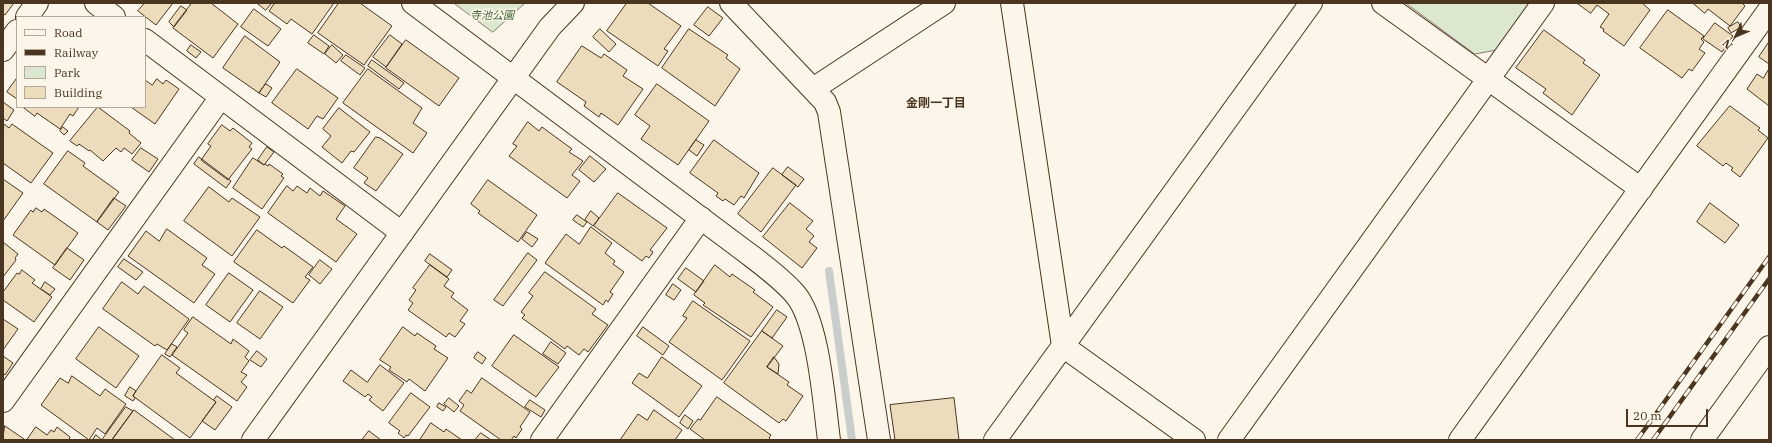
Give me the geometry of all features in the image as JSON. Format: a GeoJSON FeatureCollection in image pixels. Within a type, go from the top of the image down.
{"type":"FeatureCollection","features":[{"type":"Feature","properties":{"kind":"street"},"geometry":{"type":"LineString","coordinates":[[28,16],[37,3]]}},
{"type":"Feature","properties":{"kind":"street"},"geometry":{"type":"LineString","coordinates":[[96,3],[113,16]]}},
{"type":"Feature","properties":{"kind":"street"},"geometry":{"type":"LineString","coordinates":[[413,3],[701,218],[773,273],[796,295],[807,316],[815,345],[829,440]]}},
{"type":"Feature","properties":{"kind":"street"},"geometry":{"type":"LineString","coordinates":[[253,440],[550,27],[573,3]]}},
{"type":"Feature","properties":{"kind":"street"},"geometry":{"type":"LineString","coordinates":[[731,3],[825,102],[829,112],[879,440]]}},
{"type":"Feature","properties":{"kind":"street"},"geometry":{"type":"LineString","coordinates":[[813,89],[944,3]]}},
{"type":"Feature","properties":{"kind":"street"},"geometry":{"type":"LineString","coordinates":[[1012,3],[1063,346],[1194,440]]}},
{"type":"Feature","properties":{"kind":"street"},"geometry":{"type":"LineString","coordinates":[[995,440],[1310,3]]}},
{"type":"Feature","properties":{"kind":"street"},"geometry":{"type":"LineString","coordinates":[[1383,3],[1641,189]]}},
{"type":"Feature","properties":{"kind":"street"},"geometry":{"type":"LineString","coordinates":[[1229,440],[1544,3]]}},
{"type":"Feature","properties":{"kind":"street"},"geometry":{"type":"LineString","coordinates":[[1460,440],[1769,10]]}},
{"type":"Feature","properties":{"kind":"street"},"geometry":{"type":"LineString","coordinates":[[3,50],[16,32]]}},
{"type":"Feature","properties":{"kind":"street"},"geometry":{"type":"LineString","coordinates":[[146,41],[402,234]]}},
{"type":"Feature","properties":{"kind":"street"},"geometry":{"type":"LineString","coordinates":[[3,401],[221,97]]}},
{"type":"Feature","properties":{"kind":"street"},"geometry":{"type":"LineString","coordinates":[[542,440],[701,218]]}},
{"type":"Feature","properties":{"kind":"street"},"geometry":{"type":"LineString","coordinates":[[1702,440],[1769,347]]}},
{"type":"Feature","properties":{"kind":"green space","name":"寺池公園"},"geometry":{"type":"Polygon","coordinates":[[[454,3],[525,3],[493,32],[454,3]]]}},
{"type":"Feature","properties":{"kind":"green space"},"geometry":{"type":"Polygon","coordinates":[[[1406,3],[1531,3],[1497,50],[1475,54],[1406,3]]]}},
{"type":"Feature","properties":{"kind":"building"},"geometry":{"type":"Polygon","coordinates":[[[3,3],[14,3],[5,15],[3,14],[3,3]]]}},
{"type":"Feature","properties":{"kind":"building"},"geometry":{"type":"Polygon","coordinates":[[[145,3],[173,3],[156,25],[138,11],[145,3]]]}},
{"type":"Feature","properties":{"kind":"building"},"geometry":{"type":"Polygon","coordinates":[[[192,3],[211,3],[238,24],[213,58],[173,28],[192,3]]]}},
{"type":"Feature","properties":{"kind":"building"},"geometry":{"type":"Polygon","coordinates":[[[257,3],[270,3],[271,4],[266,10],[257,3]]]}},
{"type":"Feature","properties":{"kind":"building"},"geometry":{"type":"Polygon","coordinates":[[[272,3],[334,3],[312,34],[291,19],[287,24],[269,11],[274,4],[272,3]]]}},
{"type":"Feature","properties":{"kind":"building"},"geometry":{"type":"Polygon","coordinates":[[[339,3],[360,3],[392,26],[364,65],[318,33],[339,3]]]}},
{"type":"Feature","properties":{"kind":"building"},"geometry":{"type":"Polygon","coordinates":[[[627,3],[648,3],[681,26],[664,49],[668,51],[658,66],[607,31],[627,3]]]}},
{"type":"Feature","properties":{"kind":"building"},"geometry":{"type":"Polygon","coordinates":[[[1577,3],[1642,3],[1650,10],[1624,46],[1603,31],[1604,29],[1600,27],[1609,14],[1597,5],[1591,13],[1577,3]]]}},
{"type":"Feature","properties":{"kind":"building"},"geometry":{"type":"Polygon","coordinates":[[[1693,3],[1742,3],[1745,6],[1730,26],[1708,9],[1705,13],[1693,3]]]}},
{"type":"Feature","properties":{"kind":"building"},"geometry":{"type":"Polygon","coordinates":[[[181,6],[187,10],[174,27],[169,22],[181,6]]]}},
{"type":"Feature","properties":{"kind":"building"},"geometry":{"type":"Polygon","coordinates":[[[708,7],[723,18],[709,36],[694,25],[708,7]]]}},
{"type":"Feature","properties":{"kind":"building"},"geometry":{"type":"Polygon","coordinates":[[[254,9],[281,29],[268,46],[241,27],[254,9]]]}},
{"type":"Feature","properties":{"kind":"building"},"geometry":{"type":"Polygon","coordinates":[[[1668,10],[1704,36],[1701,39],[1704,42],[1699,49],[1705,53],[1692,71],[1689,69],[1682,78],[1640,48],[1668,10]]]}},
{"type":"Feature","properties":{"kind":"building"},"geometry":{"type":"Polygon","coordinates":[[[1738,22],[1741,27],[1731,33],[1728,28],[1738,22]]]}},
{"type":"Feature","properties":{"kind":"building"},"geometry":{"type":"Polygon","coordinates":[[[1715,23],[1733,36],[1722,52],[1703,39],[1715,23]]]}},
{"type":"Feature","properties":{"kind":"building"},"geometry":{"type":"Polygon","coordinates":[[[600,29],[616,44],[609,52],[593,37],[600,29]]]}},
{"type":"Feature","properties":{"kind":"building"},"geometry":{"type":"Polygon","coordinates":[[[689,29],[728,55],[726,58],[740,69],[715,106],[662,68],[689,29]]]}},
{"type":"Feature","properties":{"kind":"building"},"geometry":{"type":"Polygon","coordinates":[[[1544,30],[1585,60],[1583,63],[1600,75],[1572,115],[1543,93],[1546,89],[1516,68],[1544,30]]]}},
{"type":"Feature","properties":{"kind":"building"},"geometry":{"type":"Polygon","coordinates":[[[314,35],[329,46],[324,54],[308,43],[314,35]]]}},
{"type":"Feature","properties":{"kind":"building"},"geometry":{"type":"Polygon","coordinates":[[[390,35],[402,44],[386,67],[373,57],[390,35]]]}},
{"type":"Feature","properties":{"kind":"building"},"geometry":{"type":"Polygon","coordinates":[[[245,36],[280,62],[259,93],[223,68],[245,36]]]}},
{"type":"Feature","properties":{"kind":"building"},"geometry":{"type":"Polygon","coordinates":[[[406,40],[459,78],[439,106],[386,68],[406,40]]]}},
{"type":"Feature","properties":{"kind":"building"},"geometry":{"type":"Polygon","coordinates":[[[1769,42],[1769,64],[1759,57],[1769,42]]]}},
{"type":"Feature","properties":{"kind":"building"},"geometry":{"type":"Polygon","coordinates":[[[191,45],[201,52],[196,58],[187,51],[191,45]]]}},
{"type":"Feature","properties":{"kind":"building"},"geometry":{"type":"Polygon","coordinates":[[[332,45],[343,55],[336,63],[325,54],[332,45]]]}},
{"type":"Feature","properties":{"kind":"building"},"geometry":{"type":"Polygon","coordinates":[[[582,46],[601,58],[604,54],[627,70],[623,76],[643,89],[618,125],[601,113],[599,117],[584,106],[586,102],[557,82],[582,46]]]}},
{"type":"Feature","properties":{"kind":"building"},"geometry":{"type":"Polygon","coordinates":[[[346,55],[365,68],[360,75],[341,61],[346,55]]]}},
{"type":"Feature","properties":{"kind":"building"},"geometry":{"type":"Polygon","coordinates":[[[372,60],[404,83],[399,89],[368,66],[372,60]]]}},
{"type":"Feature","properties":{"kind":"building"},"geometry":{"type":"Polygon","coordinates":[[[297,69],[338,98],[323,119],[317,116],[308,129],[272,103],[297,69]]]}},
{"type":"Feature","properties":{"kind":"building"},"geometry":{"type":"Polygon","coordinates":[[[368,69],[422,108],[413,123],[427,133],[413,153],[343,103],[368,69]]]}},
{"type":"Feature","properties":{"kind":"building"},"geometry":{"type":"Polygon","coordinates":[[[1769,69],[1769,106],[1747,89],[1757,74],[1763,78],[1769,69]]]}},
{"type":"Feature","properties":{"kind":"building"},"geometry":{"type":"Polygon","coordinates":[[[16,79],[16,98],[7,92],[16,79]]]}},
{"type":"Feature","properties":{"kind":"building"},"geometry":{"type":"Polygon","coordinates":[[[157,79],[163,84],[166,80],[179,89],[155,124],[132,108],[146,108],[146,81],[152,85],[157,79]]]}},
{"type":"Feature","properties":{"kind":"building"},"geometry":{"type":"Polygon","coordinates":[[[266,84],[272,88],[266,97],[259,93],[266,84]]]}},
{"type":"Feature","properties":{"kind":"building"},"geometry":{"type":"Polygon","coordinates":[[[657,84],[709,121],[678,165],[641,139],[650,126],[635,115],[657,84]]]}},
{"type":"Feature","properties":{"kind":"building"},"geometry":{"type":"Polygon","coordinates":[[[3,102],[14,110],[7,121],[3,118],[3,102]]]}},
{"type":"Feature","properties":{"kind":"building"},"geometry":{"type":"Polygon","coordinates":[[[1730,106],[1760,128],[1758,130],[1768,138],[1740,177],[1731,170],[1733,168],[1726,163],[1723,166],[1697,146],[1730,106]]]}},
{"type":"Feature","properties":{"kind":"building"},"geometry":{"type":"Polygon","coordinates":[[[24,108],[78,108],[73,116],[70,114],[60,129],[37,113],[35,116],[24,108]]]}},
{"type":"Feature","properties":{"kind":"building"},"geometry":{"type":"Polygon","coordinates":[[[97,108],[99,108],[130,131],[129,133],[141,143],[132,154],[124,148],[121,152],[116,148],[103,161],[90,150],[89,151],[79,144],[77,146],[70,141],[97,108]]]}},
{"type":"Feature","properties":{"kind":"building"},"geometry":{"type":"Polygon","coordinates":[[[339,108],[370,132],[354,152],[351,151],[342,163],[322,147],[331,136],[323,129],[339,108]]]}},
{"type":"Feature","properties":{"kind":"building"},"geometry":{"type":"Polygon","coordinates":[[[528,122],[539,131],[542,127],[572,149],[569,152],[583,161],[572,175],[580,181],[567,198],[509,156],[517,146],[513,144],[528,122]]]}},
{"type":"Feature","properties":{"kind":"building"},"geometry":{"type":"Polygon","coordinates":[[[4,124],[9,128],[12,124],[53,153],[31,183],[3,163],[4,124]]]}},
{"type":"Feature","properties":{"kind":"building"},"geometry":{"type":"Polygon","coordinates":[[[222,125],[230,131],[233,128],[252,143],[249,147],[252,149],[228,180],[201,160],[211,146],[208,144],[222,125]]]}},
{"type":"Feature","properties":{"kind":"building"},"geometry":{"type":"Polygon","coordinates":[[[63,127],[68,131],[64,135],[60,131],[63,127]]]}},
{"type":"Feature","properties":{"kind":"building"},"geometry":{"type":"Polygon","coordinates":[[[376,137],[380,138],[403,154],[376,191],[364,183],[368,178],[354,168],[376,137]]]}},
{"type":"Feature","properties":{"kind":"building"},"geometry":{"type":"Polygon","coordinates":[[[696,140],[704,145],[697,156],[689,150],[696,140]]]}},
{"type":"Feature","properties":{"kind":"building"},"geometry":{"type":"Polygon","coordinates":[[[714,140],[759,173],[744,198],[741,196],[734,205],[725,199],[723,201],[716,196],[718,193],[690,173],[714,140]]]}},
{"type":"Feature","properties":{"kind":"building"},"geometry":{"type":"Polygon","coordinates":[[[267,147],[274,152],[264,165],[258,160],[267,147]]]}},
{"type":"Feature","properties":{"kind":"building"},"geometry":{"type":"Polygon","coordinates":[[[141,148],[158,159],[149,172],[132,160],[141,148]]]}},
{"type":"Feature","properties":{"kind":"building"},"geometry":{"type":"Polygon","coordinates":[[[68,151],[85,163],[83,166],[119,192],[97,222],[44,184],[68,151]]]}},
{"type":"Feature","properties":{"kind":"building"},"geometry":{"type":"Polygon","coordinates":[[[590,156],[606,169],[594,182],[579,170],[590,156]]]}},
{"type":"Feature","properties":{"kind":"building"},"geometry":{"type":"Polygon","coordinates":[[[199,157],[231,181],[226,188],[194,164],[199,157]]]}},
{"type":"Feature","properties":{"kind":"building"},"geometry":{"type":"Polygon","coordinates":[[[253,158],[264,165],[265,164],[268,166],[269,164],[283,174],[281,176],[284,178],[262,209],[233,188],[253,158]]]}},
{"type":"Feature","properties":{"kind":"building"},"geometry":{"type":"Polygon","coordinates":[[[788,167],[804,179],[798,187],[782,175],[788,167]]]}},
{"type":"Feature","properties":{"kind":"building"},"geometry":{"type":"Polygon","coordinates":[[[773,168],[796,185],[761,232],[738,214],[773,168]]]}},
{"type":"Feature","properties":{"kind":"building"},"geometry":{"type":"Polygon","coordinates":[[[3,179],[23,193],[3,221],[3,179]]]}},
{"type":"Feature","properties":{"kind":"building"},"geometry":{"type":"Polygon","coordinates":[[[488,180],[537,215],[518,242],[478,213],[480,211],[471,204],[488,180]]]}},
{"type":"Feature","properties":{"kind":"building"},"geometry":{"type":"Polygon","coordinates":[[[287,186],[293,191],[297,186],[307,193],[310,188],[320,196],[323,191],[345,206],[336,219],[357,234],[336,262],[268,213],[287,186]]]}},
{"type":"Feature","properties":{"kind":"building"},"geometry":{"type":"Polygon","coordinates":[[[209,187],[229,202],[232,198],[260,217],[232,256],[184,221],[209,187]]]}},
{"type":"Feature","properties":{"kind":"building"},"geometry":{"type":"Polygon","coordinates":[[[618,193],[667,228],[650,250],[653,252],[649,258],[646,256],[642,261],[594,226],[618,193]]]}},
{"type":"Feature","properties":{"kind":"building"},"geometry":{"type":"Polygon","coordinates":[[[114,198],[126,206],[108,230],[97,222],[114,198]]]}},
{"type":"Feature","properties":{"kind":"building"},"geometry":{"type":"Polygon","coordinates":[[[790,203],[813,221],[806,229],[814,236],[809,242],[817,248],[802,268],[763,237],[790,203]]]}},
{"type":"Feature","properties":{"kind":"building"},"geometry":{"type":"Polygon","coordinates":[[[1710,203],[1739,225],[1725,243],[1697,222],[1710,203]]]}},
{"type":"Feature","properties":{"kind":"building"},"geometry":{"type":"Polygon","coordinates":[[[36,208],[42,212],[44,209],[78,233],[55,265],[13,235],[31,210],[33,212],[36,208]]]}},
{"type":"Feature","properties":{"kind":"building"},"geometry":{"type":"Polygon","coordinates":[[[591,211],[599,218],[593,226],[585,220],[591,211]]]}},
{"type":"Feature","properties":{"kind":"building"},"geometry":{"type":"Polygon","coordinates":[[[577,215],[587,222],[583,227],[573,220],[577,215]]]}},
{"type":"Feature","properties":{"kind":"building"},"geometry":{"type":"Polygon","coordinates":[[[591,227],[612,243],[605,253],[615,261],[613,264],[624,272],[610,292],[613,294],[608,302],[606,300],[603,305],[545,263],[566,234],[579,244],[591,227]]]}},
{"type":"Feature","properties":{"kind":"building"},"geometry":{"type":"Polygon","coordinates":[[[167,229],[207,258],[202,265],[215,274],[194,303],[128,256],[146,231],[159,241],[167,229]]]}},
{"type":"Feature","properties":{"kind":"building"},"geometry":{"type":"Polygon","coordinates":[[[257,230],[282,248],[284,246],[313,267],[305,277],[310,280],[293,303],[234,262],[257,230]]]}},
{"type":"Feature","properties":{"kind":"building"},"geometry":{"type":"Polygon","coordinates":[[[527,232],[538,239],[532,247],[522,239],[527,232]]]}},
{"type":"Feature","properties":{"kind":"building"},"geometry":{"type":"Polygon","coordinates":[[[3,242],[18,254],[15,258],[16,260],[3,277],[3,242]]]}},
{"type":"Feature","properties":{"kind":"building"},"geometry":{"type":"Polygon","coordinates":[[[67,248],[84,260],[70,280],[53,268],[67,248]]]}},
{"type":"Feature","properties":{"kind":"building"},"geometry":{"type":"Polygon","coordinates":[[[528,253],[537,260],[503,306],[494,300],[528,253]]]}},
{"type":"Feature","properties":{"kind":"building"},"geometry":{"type":"Polygon","coordinates":[[[430,254],[452,270],[447,277],[425,261],[430,254]]]}},
{"type":"Feature","properties":{"kind":"building"},"geometry":{"type":"Polygon","coordinates":[[[124,259],[143,272],[136,280],[118,267],[124,259]]]}},
{"type":"Feature","properties":{"kind":"building"},"geometry":{"type":"Polygon","coordinates":[[[320,260],[332,269],[320,284],[309,275],[320,260]]]}},
{"type":"Feature","properties":{"kind":"building"},"geometry":{"type":"Polygon","coordinates":[[[430,265],[449,279],[444,286],[454,293],[451,297],[468,310],[460,321],[465,324],[455,337],[449,333],[446,337],[408,310],[413,303],[409,300],[416,290],[413,288],[430,265]]]}},
{"type":"Feature","properties":{"kind":"building"},"geometry":{"type":"Polygon","coordinates":[[[715,265],[730,277],[732,274],[755,290],[753,292],[773,307],[751,337],[703,305],[705,303],[694,295],[715,265]]]}},
{"type":"Feature","properties":{"kind":"building"},"geometry":{"type":"Polygon","coordinates":[[[686,268],[704,281],[696,292],[678,279],[686,268]]]}},
{"type":"Feature","properties":{"kind":"building"},"geometry":{"type":"Polygon","coordinates":[[[22,270],[35,280],[32,283],[52,297],[34,322],[3,300],[3,292],[17,273],[19,274],[22,270]]]}},
{"type":"Feature","properties":{"kind":"building"},"geometry":{"type":"Polygon","coordinates":[[[545,272],[596,309],[592,314],[608,325],[588,352],[584,349],[579,355],[567,346],[565,349],[522,318],[525,315],[521,312],[533,296],[529,293],[545,272]]]}},
{"type":"Feature","properties":{"kind":"building"},"geometry":{"type":"Polygon","coordinates":[[[229,273],[253,290],[230,322],[206,305],[229,273]]]}},
{"type":"Feature","properties":{"kind":"building"},"geometry":{"type":"Polygon","coordinates":[[[45,282],[55,289],[50,295],[41,289],[45,282]]]}},
{"type":"Feature","properties":{"kind":"building"},"geometry":{"type":"Polygon","coordinates":[[[122,282],[138,294],[144,286],[189,319],[167,350],[157,344],[155,346],[103,309],[122,282]]]}},
{"type":"Feature","properties":{"kind":"building"},"geometry":{"type":"Polygon","coordinates":[[[673,284],[681,290],[674,300],[666,295],[673,284]]]}},
{"type":"Feature","properties":{"kind":"building"},"geometry":{"type":"Polygon","coordinates":[[[260,291],[283,307],[260,339],[237,323],[260,291]]]}},
{"type":"Feature","properties":{"kind":"building"},"geometry":{"type":"Polygon","coordinates":[[[693,301],[750,341],[722,380],[669,342],[687,318],[683,316],[693,301]]]}},
{"type":"Feature","properties":{"kind":"building"},"geometry":{"type":"Polygon","coordinates":[[[777,310],[787,317],[772,338],[762,331],[777,310]]]}},
{"type":"Feature","properties":{"kind":"building"},"geometry":{"type":"Polygon","coordinates":[[[193,317],[231,344],[233,339],[249,351],[245,357],[249,361],[241,372],[247,375],[241,382],[247,387],[237,401],[172,355],[188,333],[184,330],[193,317]]]}},
{"type":"Feature","properties":{"kind":"building"},"geometry":{"type":"Polygon","coordinates":[[[3,319],[18,329],[3,350],[3,319]]]}},
{"type":"Feature","properties":{"kind":"building"},"geometry":{"type":"Polygon","coordinates":[[[99,327],[139,356],[116,388],[76,359],[99,327]]]}},
{"type":"Feature","properties":{"kind":"building"},"geometry":{"type":"Polygon","coordinates":[[[403,327],[415,336],[417,333],[436,346],[434,349],[448,358],[425,391],[409,379],[407,382],[389,370],[391,367],[380,360],[403,327]]]}},
{"type":"Feature","properties":{"kind":"building"},"geometry":{"type":"Polygon","coordinates":[[[643,327],[669,346],[663,355],[637,336],[643,327]]]}},
{"type":"Feature","properties":{"kind":"building"},"geometry":{"type":"Polygon","coordinates":[[[762,331],[783,346],[767,367],[789,382],[787,385],[803,396],[786,421],[783,419],[779,423],[724,383],[762,331]]]}},
{"type":"Feature","properties":{"kind":"building"},"geometry":{"type":"Polygon","coordinates":[[[514,335],[559,367],[536,397],[492,366],[514,335]]]}},
{"type":"Feature","properties":{"kind":"building"},"geometry":{"type":"Polygon","coordinates":[[[551,342],[566,353],[558,364],[543,354],[551,342]]]}},
{"type":"Feature","properties":{"kind":"building"},"geometry":{"type":"Polygon","coordinates":[[[172,344],[177,347],[170,357],[165,354],[172,344]]]}},
{"type":"Feature","properties":{"kind":"building"},"geometry":{"type":"Polygon","coordinates":[[[257,351],[267,359],[261,367],[250,360],[257,351]]]}},
{"type":"Feature","properties":{"kind":"building"},"geometry":{"type":"Polygon","coordinates":[[[478,352],[486,358],[482,364],[474,358],[478,352]]]}},
{"type":"Feature","properties":{"kind":"building"},"geometry":{"type":"Polygon","coordinates":[[[162,355],[180,368],[176,373],[216,402],[190,438],[133,396],[162,355]]]}},
{"type":"Feature","properties":{"kind":"building"},"geometry":{"type":"Polygon","coordinates":[[[3,356],[13,363],[5,375],[3,373],[3,356]]]}},
{"type":"Feature","properties":{"kind":"building"},"geometry":{"type":"Polygon","coordinates":[[[662,357],[702,386],[679,417],[632,383],[639,373],[647,378],[662,357]]]}},
{"type":"Feature","properties":{"kind":"building"},"geometry":{"type":"Polygon","coordinates":[[[774,357],[779,364],[778,374],[767,367],[774,357]]]}},
{"type":"Feature","properties":{"kind":"building"},"geometry":{"type":"Polygon","coordinates":[[[380,365],[404,383],[383,411],[369,400],[372,397],[368,394],[365,397],[343,381],[351,370],[367,382],[380,365]]]}},
{"type":"Feature","properties":{"kind":"building"},"geometry":{"type":"Polygon","coordinates":[[[72,376],[100,396],[105,389],[126,404],[105,434],[97,428],[89,440],[41,405],[60,378],[68,383],[72,376]]]}},
{"type":"Feature","properties":{"kind":"building"},"geometry":{"type":"Polygon","coordinates":[[[482,378],[530,412],[520,427],[522,429],[516,438],[514,436],[511,440],[501,440],[460,411],[464,405],[459,401],[467,390],[471,393],[482,378]]]}},
{"type":"Feature","properties":{"kind":"building"},"geometry":{"type":"Polygon","coordinates":[[[130,387],[136,391],[133,396],[135,398],[133,401],[125,396],[130,387]]]}},
{"type":"Feature","properties":{"kind":"building"},"geometry":{"type":"Polygon","coordinates":[[[411,393],[430,407],[408,436],[406,435],[404,438],[398,433],[400,431],[389,423],[411,393]]]}},
{"type":"Feature","properties":{"kind":"building"},"geometry":{"type":"Polygon","coordinates":[[[217,396],[232,407],[215,430],[202,421],[216,402],[214,400],[217,396]]]}},
{"type":"Feature","properties":{"kind":"building"},"geometry":{"type":"Polygon","coordinates":[[[717,397],[771,435],[769,438],[771,440],[705,440],[690,429],[698,419],[700,420],[717,397]]]}},
{"type":"Feature","properties":{"kind":"building"},"geometry":{"type":"Polygon","coordinates":[[[449,398],[459,406],[454,412],[444,404],[449,398]]]}},
{"type":"Feature","properties":{"kind":"building"},"geometry":{"type":"Polygon","coordinates":[[[954,398],[959,440],[895,440],[890,405],[954,398]]]}},
{"type":"Feature","properties":{"kind":"building"},"geometry":{"type":"Polygon","coordinates":[[[530,400],[545,410],[541,417],[525,407],[530,400]]]}},
{"type":"Feature","properties":{"kind":"building"},"geometry":{"type":"Polygon","coordinates":[[[439,403],[446,407],[443,411],[437,407],[439,403]]]}},
{"type":"Feature","properties":{"kind":"building"},"geometry":{"type":"Polygon","coordinates":[[[126,407],[133,411],[112,440],[102,440],[126,407]]]}},
{"type":"Feature","properties":{"kind":"building"},"geometry":{"type":"Polygon","coordinates":[[[134,410],[175,440],[112,440],[134,410]]]}},
{"type":"Feature","properties":{"kind":"building"},"geometry":{"type":"Polygon","coordinates":[[[654,410],[682,430],[675,440],[620,440],[638,414],[647,420],[654,410]]]}},
{"type":"Feature","properties":{"kind":"building"},"geometry":{"type":"Polygon","coordinates":[[[685,415],[693,421],[688,429],[680,423],[685,415]]]}},
{"type":"Feature","properties":{"kind":"building"},"geometry":{"type":"Polygon","coordinates":[[[431,423],[444,432],[446,429],[462,440],[420,440],[431,423]]]}},
{"type":"Feature","properties":{"kind":"building"},"geometry":{"type":"Polygon","coordinates":[[[5,426],[24,439],[24,440],[3,440],[5,426]]]}},
{"type":"Feature","properties":{"kind":"building"},"geometry":{"type":"Polygon","coordinates":[[[36,427],[47,435],[51,430],[54,432],[57,427],[70,437],[69,440],[27,440],[36,427]]]}},
{"type":"Feature","properties":{"kind":"building"},"geometry":{"type":"Polygon","coordinates":[[[369,431],[381,440],[362,440],[369,431]]]}},
{"type":"Feature","properties":{"kind":"building"},"geometry":{"type":"Polygon","coordinates":[[[481,433],[491,440],[475,440],[481,433]]]}},
{"type":"Feature","properties":{"kind":"building"},"geometry":{"type":"Polygon","coordinates":[[[96,435],[102,440],[93,440],[96,435]]]}},
{"type":"Feature","properties":{"kind":"waterway"},"geometry":{"type":"LineString","coordinates":[[829,271],[852,440]]}},
{"type":"Feature","properties":{"kind":"railway"},"geometry":{"type":"LineString","coordinates":[[1637,440],[1769,257]]}},
{"type":"Feature","properties":{"kind":"railway"},"geometry":{"type":"LineString","coordinates":[[1653,440],[1769,279]]}},
{"type":"Feature","properties":{"kind":"district","name":"金剛一丁目"},"geometry":{"type":"Point","coordinates":[936,104]}}]}
